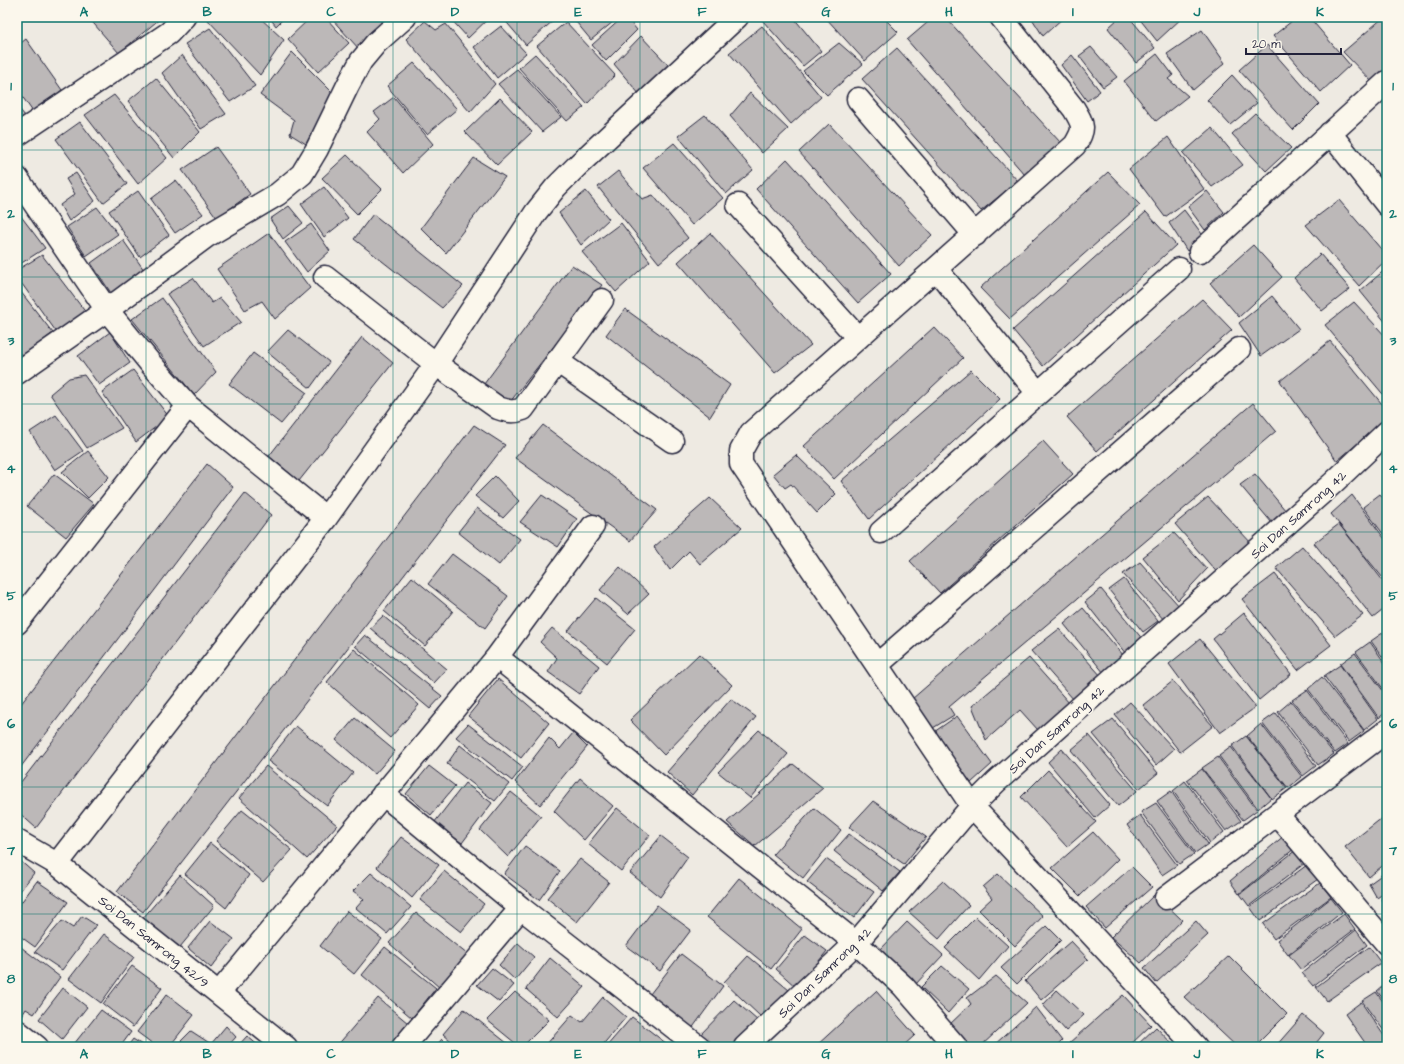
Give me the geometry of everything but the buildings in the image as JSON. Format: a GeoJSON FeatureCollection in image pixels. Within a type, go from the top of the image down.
{"type":"FeatureCollection","features":[{"type":"Feature","properties":{"kind":"street"},"geometry":{"type":"LineString","coordinates":[[17,135],[169,33],[184,17]]}},
{"type":"Feature","properties":{"kind":"street"},"geometry":{"type":"LineString","coordinates":[[17,373],[107,310],[207,236],[278,194],[302,174],[317,149],[361,61],[376,43],[405,17]]}},
{"type":"Feature","properties":{"kind":"street"},"geometry":{"type":"LineString","coordinates":[[57,864],[326,518],[436,364],[536,212],[556,188],[584,160],[737,17]]}},
{"type":"Feature","properties":{"kind":"street"},"geometry":{"type":"LineString","coordinates":[[1001,17],[1074,109],[1082,122],[1083,132],[1075,145],[751,433],[741,451],[741,464],[972,806],[1196,1047]]}},
{"type":"Feature","properties":{"kind":"street"},"geometry":{"type":"LineString","coordinates":[[1200,252],[1387,82]]}},
{"type":"Feature","properties":{"kind":"street"},"geometry":{"type":"LineString","coordinates":[[858,99],[975,235]]}},
{"type":"Feature","properties":{"kind":"street"},"geometry":{"type":"LineString","coordinates":[[1330,133],[1387,205]]}},
{"type":"Feature","properties":{"kind":"street"},"geometry":{"type":"LineString","coordinates":[[17,178],[107,310],[188,406],[326,518]]}},
{"type":"Feature","properties":{"kind":"street"},"geometry":{"type":"LineString","coordinates":[[738,205],[858,338]]}},
{"type":"Feature","properties":{"kind":"street"},"geometry":{"type":"LineString","coordinates":[[936,269],[1038,393]]}},
{"type":"Feature","properties":{"kind":"street"},"geometry":{"type":"LineString","coordinates":[[881,532],[1179,269]]}},
{"type":"Feature","properties":{"kind":"street"},"geometry":{"type":"LineString","coordinates":[[325,277],[436,364],[498,408],[508,412],[516,412],[523,409],[602,300]]}},
{"type":"Feature","properties":{"kind":"street"},"geometry":{"type":"LineString","coordinates":[[877,665],[1239,349]]}},
{"type":"Feature","properties":{"kind":"street"},"geometry":{"type":"LineString","coordinates":[[557,361],[672,441]]}},
{"type":"Feature","properties":{"kind":"street"},"geometry":{"type":"LineString","coordinates":[[17,623],[188,406]]}},
{"type":"Feature","properties":{"kind":"street","name":"Soi Dan Samrong 42"},"geometry":{"type":"LineString","coordinates":[[745,1047],[856,943],[972,806],[996,782],[1322,493],[1387,432]]}},
{"type":"Feature","properties":{"kind":"street"},"geometry":{"type":"LineString","coordinates":[[219,993],[498,657],[593,526]]}},
{"type":"Feature","properties":{"kind":"street"},"geometry":{"type":"LineString","coordinates":[[498,657],[856,943],[903,986],[956,1047]]}},
{"type":"Feature","properties":{"kind":"street"},"geometry":{"type":"LineString","coordinates":[[1166,898],[1387,731]]}},
{"type":"Feature","properties":{"kind":"street"},"geometry":{"type":"LineString","coordinates":[[383,794],[521,908],[698,1047]]}},
{"type":"Feature","properties":{"kind":"street"},"geometry":{"type":"LineString","coordinates":[[1276,814],[1387,944]]}},
{"type":"Feature","properties":{"kind":"street","name":"Soi Dan Samrong 42/9"},"geometry":{"type":"LineString","coordinates":[[17,841],[57,864],[286,1047]]}},
{"type":"Feature","properties":{"kind":"street"},"geometry":{"type":"LineString","coordinates":[[403,1047],[521,908]]}},
{"type":"Feature","properties":{"kind":"street"},"geometry":{"type":"LineString","coordinates":[[17,1031],[37,1047]]}}]}
